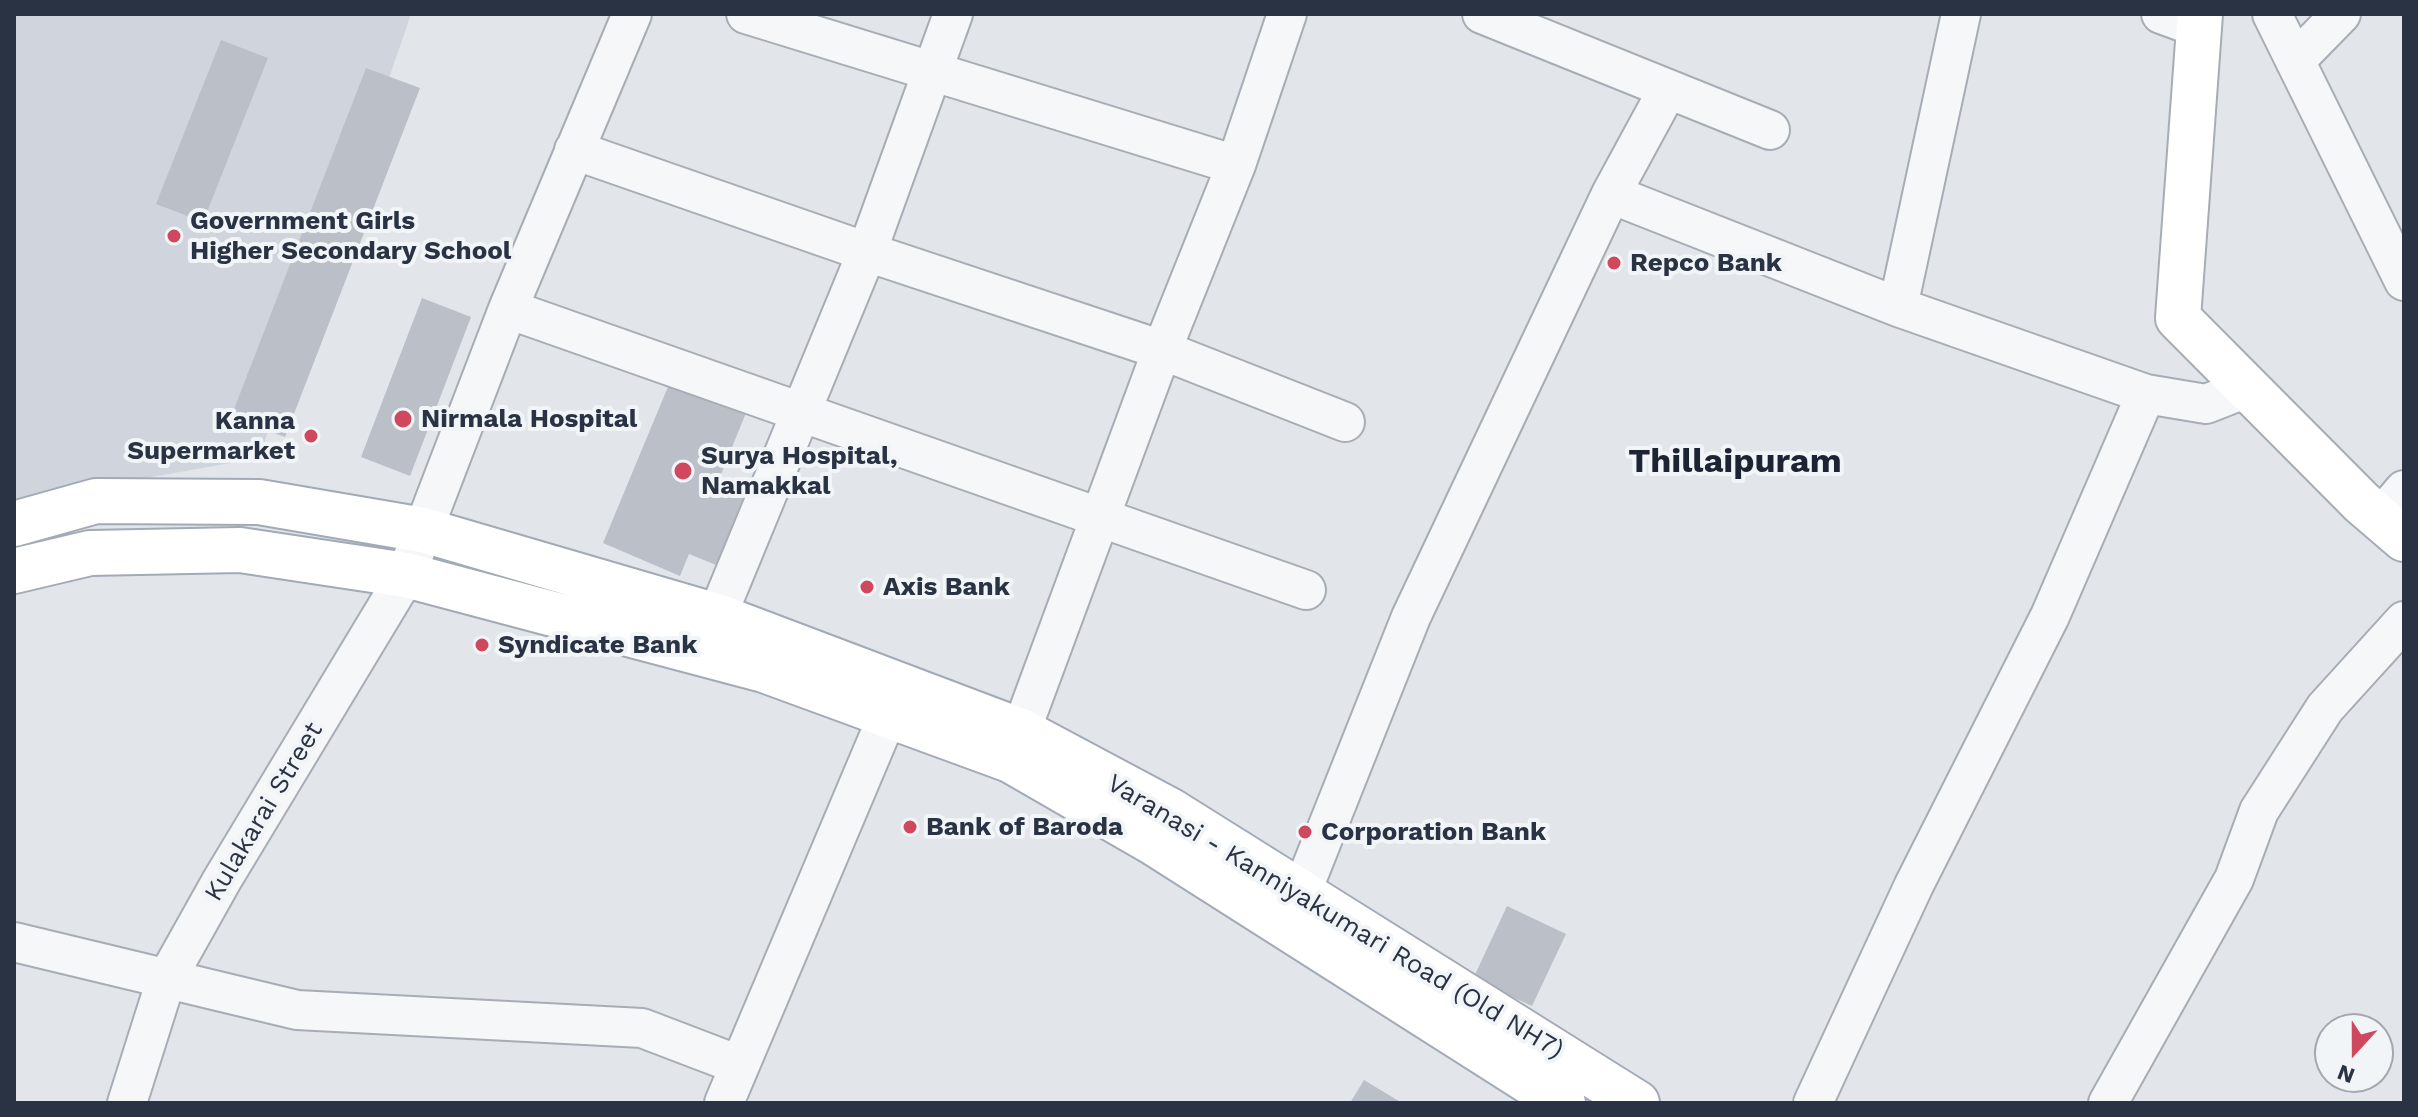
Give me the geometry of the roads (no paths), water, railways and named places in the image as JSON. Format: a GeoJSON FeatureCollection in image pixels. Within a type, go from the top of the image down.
{"type":"FeatureCollection","features":[{"type":"Feature","properties":{"kind":"main road"},"geometry":{"type":"LineString","coordinates":[[2187,19],[2178,318],[2247,388],[2396,515]]}},
{"type":"Feature","properties":{"kind":"main road","name":"Varanasi - Kanniyakumari Road (Old NH7)"},"geometry":{"type":"LineString","coordinates":[[14,524],[96,501],[259,502],[423,530],[717,616],[1021,731],[1171,811],[1637,1103]]}},
{"type":"Feature","properties":{"kind":"main road","name":"Varanasi - Kanniyakumari Road (Old NH7)"},"geometry":{"type":"LineString","coordinates":[[14,571],[90,553],[240,550],[406,575],[764,670],[1010,760],[1154,843],[1563,1103]]}},
{"type":"Feature","properties":{"kind":"street","name":"Kulakarai Street"},"geometry":{"type":"LineString","coordinates":[[127,1103],[166,980],[222,880],[406,575],[508,309],[632,14]]}},
{"type":"Feature","properties":{"kind":"street"},"geometry":{"type":"LineString","coordinates":[[746,14],[1236,165]]}},
{"type":"Feature","properties":{"kind":"street"},"geometry":{"type":"LineString","coordinates":[[717,616],[867,252],[953,14]]}},
{"type":"Feature","properties":{"kind":"street"},"geometry":{"type":"LineString","coordinates":[[1021,731],[1162,350],[1236,165],[1287,14]]}},
{"type":"Feature","properties":{"kind":"street"},"geometry":{"type":"LineString","coordinates":[[1482,14],[1770,130]]}},
{"type":"Feature","properties":{"kind":"street"},"geometry":{"type":"LineString","coordinates":[[1898,307],[1961,14]]}},
{"type":"Feature","properties":{"kind":"street"},"geometry":{"type":"LineString","coordinates":[[2272,14],[2404,281]]}},
{"type":"Feature","properties":{"kind":"street"},"geometry":{"type":"LineString","coordinates":[[2295,61],[2341,14]]}},
{"type":"Feature","properties":{"kind":"street"},"geometry":{"type":"LineString","coordinates":[[1302,891],[1411,617],[1611,194],[1668,89]]}},
{"type":"Feature","properties":{"kind":"street"},"geometry":{"type":"LineString","coordinates":[[574,150],[1162,350],[1345,422]]}},
{"type":"Feature","properties":{"kind":"street"},"geometry":{"type":"LineString","coordinates":[[1611,194],[1898,307],[2146,394],[2206,404],[2247,388]]}},
{"type":"Feature","properties":{"kind":"street"},"geometry":{"type":"LineString","coordinates":[[508,309],[1306,590]]}},
{"type":"Feature","properties":{"kind":"street"},"geometry":{"type":"LineString","coordinates":[[1813,1103],[1914,885],[2050,616],[2146,394]]}},
{"type":"Feature","properties":{"kind":"street"},"geometry":{"type":"LineString","coordinates":[[2108,1103],[2234,879],[2259,811],[2325,708],[2404,621]]}},
{"type":"Feature","properties":{"kind":"street"},"geometry":{"type":"LineString","coordinates":[[724,1103],[888,715]]}},
{"type":"Feature","properties":{"kind":"street"},"geometry":{"type":"LineString","coordinates":[[14,942],[297,1010],[642,1028],[739,1065]]}},
{"type":"Feature","properties":{"kind":"place","name":"Government Girls Higher Secondary School"},"geometry":{"type":"Point","coordinates":[174,236]}},
{"type":"Feature","properties":{"kind":"place","name":"Repco Bank"},"geometry":{"type":"Point","coordinates":[1614,263]}},
{"type":"Feature","properties":{"kind":"place","name":"Nirmala Hospital"},"geometry":{"type":"Point","coordinates":[403,419]}},
{"type":"Feature","properties":{"kind":"place","name":"Kanna Supermarket"},"geometry":{"type":"Point","coordinates":[311,436]}},
{"type":"Feature","properties":{"kind":"place","name":"Surya Hospital, Namakkal"},"geometry":{"type":"Point","coordinates":[683,471]}},
{"type":"Feature","properties":{"kind":"place","name":"Axis Bank"},"geometry":{"type":"Point","coordinates":[867,587]}},
{"type":"Feature","properties":{"kind":"place","name":"Syndicate Bank"},"geometry":{"type":"Point","coordinates":[482,645]}},
{"type":"Feature","properties":{"kind":"place","name":"Bank of Baroda"},"geometry":{"type":"Point","coordinates":[910,827]}},
{"type":"Feature","properties":{"kind":"place","name":"Corporation Bank"},"geometry":{"type":"Point","coordinates":[1305,832]}},
{"type":"Feature","properties":{"kind":"district","name":"Thillaipuram"},"geometry":{"type":"Point","coordinates":[1735,462]}}]}
